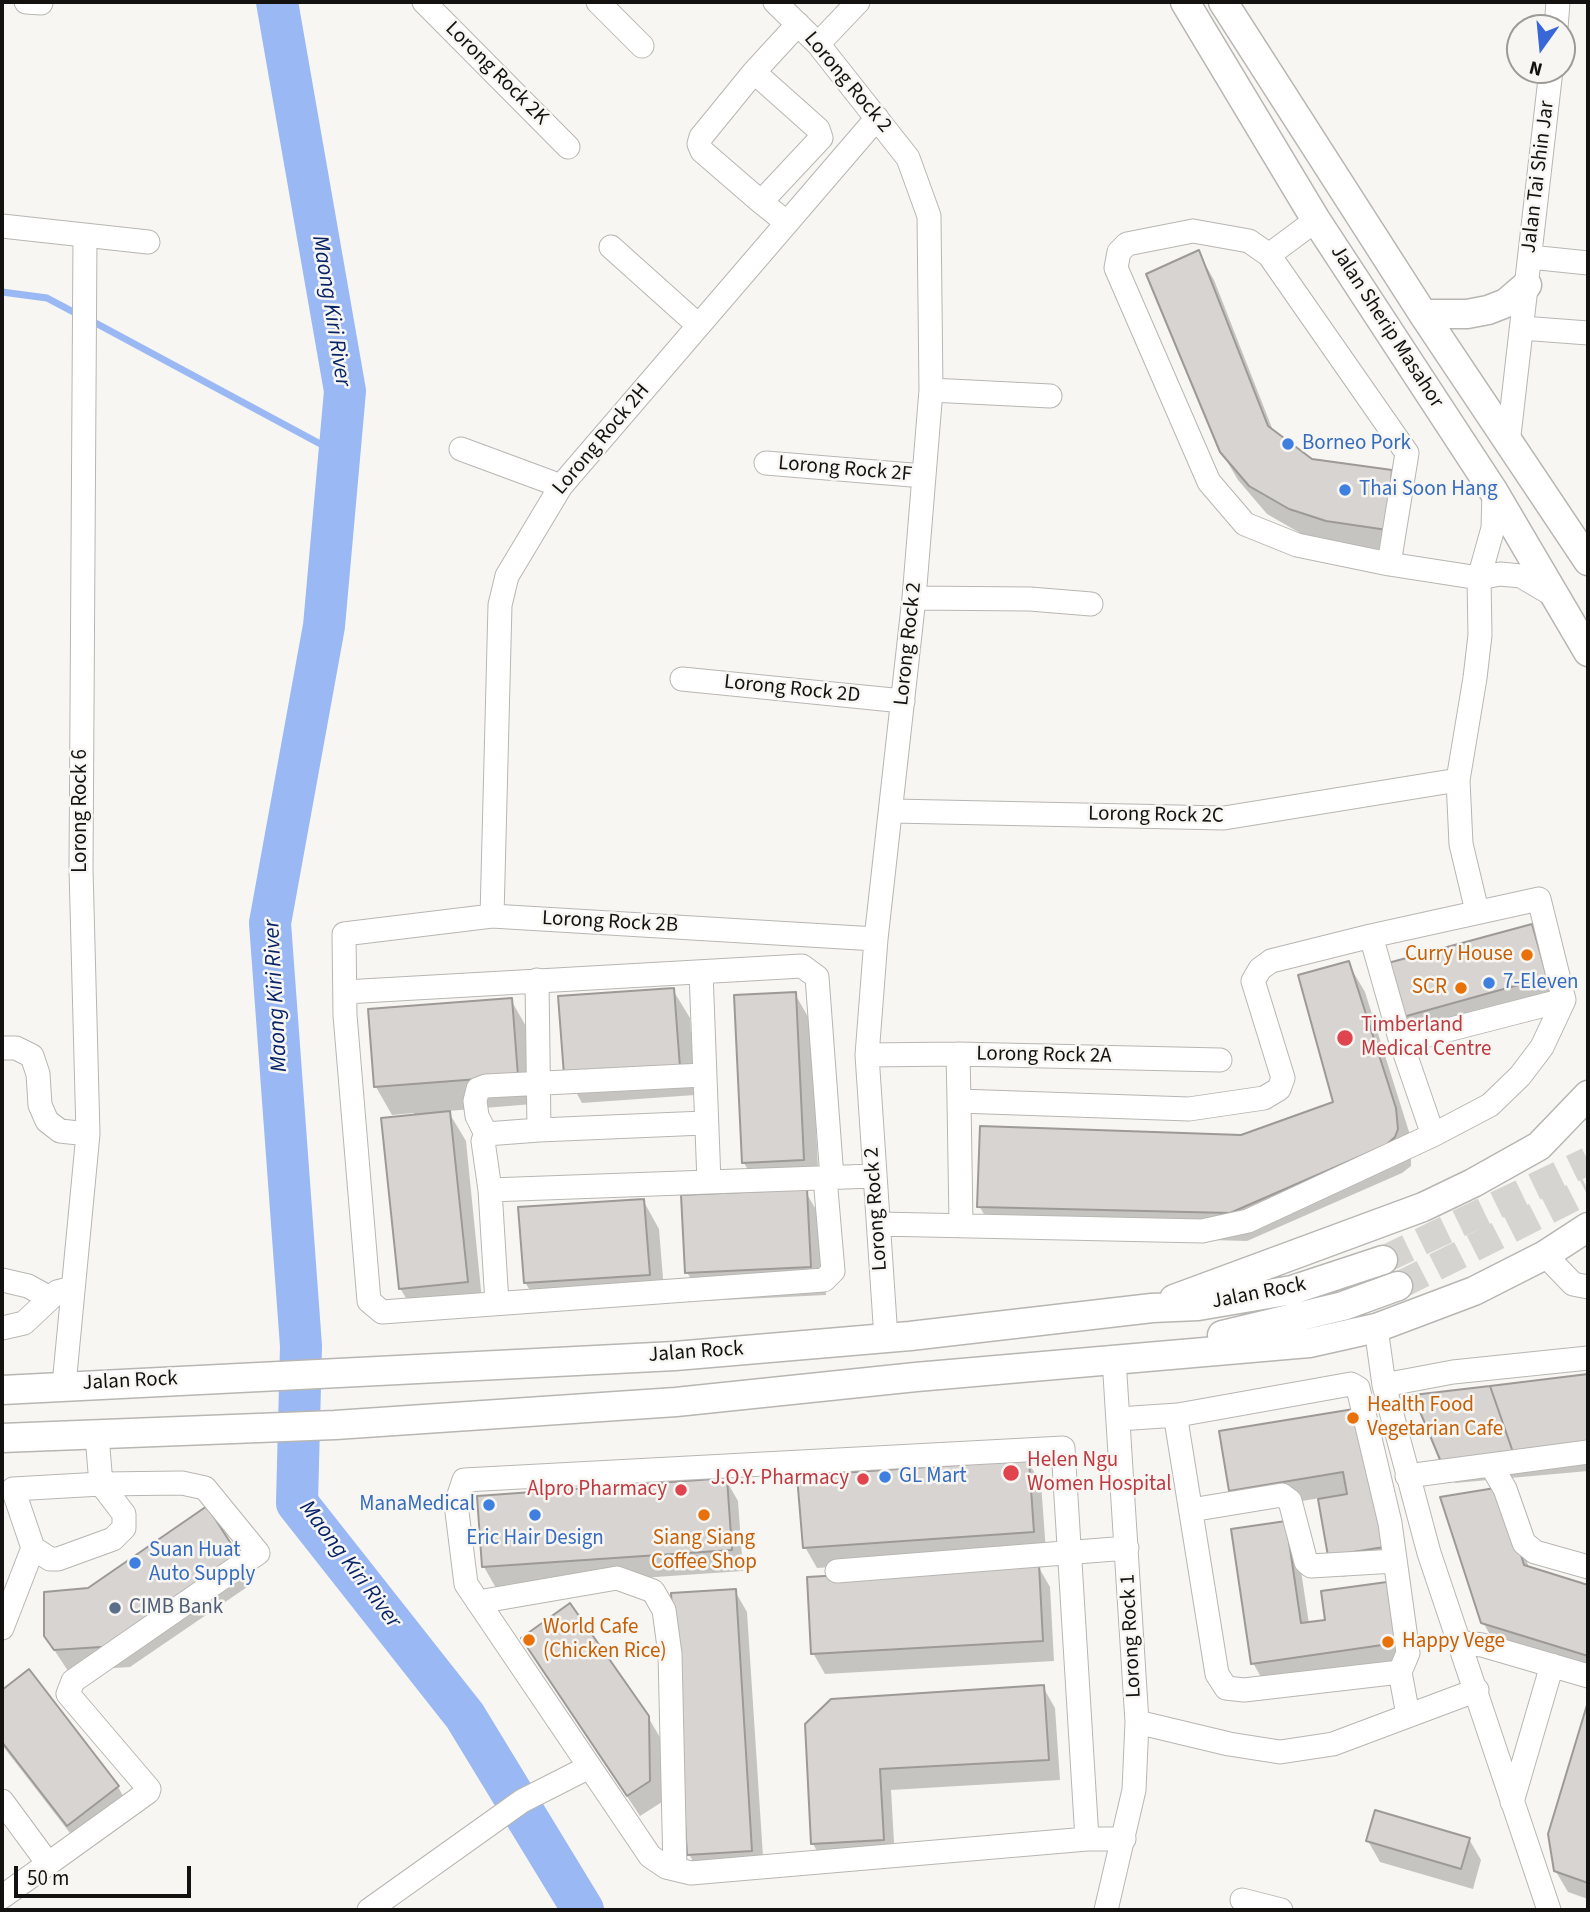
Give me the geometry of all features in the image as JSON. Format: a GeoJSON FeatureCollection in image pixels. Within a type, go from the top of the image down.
{"type":"FeatureCollection","features":[{"type":"Feature","properties":{"kind":"main road","name":"Jalan Sherip Masahor"},"geometry":{"type":"LineString","coordinates":[[1185,2],[1316,220],[1494,492],[1588,652]]}},
{"type":"Feature","properties":{"kind":"main road","name":"Jalan Sherip Masahor"},"geometry":{"type":"LineString","coordinates":[[1223,2],[1508,444],[1580,532],[1588,561]]}},
{"type":"Feature","properties":{"kind":"main road"},"geometry":{"type":"LineString","coordinates":[[1423,314],[1467,314],[1488,310],[1506,303],[1527,285]]}},
{"type":"Feature","properties":{"kind":"main road"},"geometry":{"type":"LineString","coordinates":[[1152,1308],[1197,1289],[1412,1212],[1473,1183],[1539,1146],[1588,1095]]}},
{"type":"Feature","properties":{"kind":"main road","name":"Jalan Rock"},"geometry":{"type":"LineString","coordinates":[[2,1438],[335,1425],[676,1402],[1188,1352],[1309,1343],[1376,1328],[1474,1290],[1545,1255],[1588,1227]]}},
{"type":"Feature","properties":{"kind":"main road","name":"Jalan Rock"},"geometry":{"type":"LineString","coordinates":[[2,1390],[675,1356],[886,1338],[1152,1308],[1198,1306],[1292,1290],[1383,1260]]}},
{"type":"Feature","properties":{"kind":"main road","name":"Jalan Rock"},"geometry":{"type":"LineString","coordinates":[[1114,1359],[1343,1306],[1398,1286]]}},
{"type":"Feature","properties":{"kind":"street","name":"Lorong Rock 2K"},"geometry":{"type":"LineString","coordinates":[[424,2],[568,146]]}},
{"type":"Feature","properties":{"kind":"street"},"geometry":{"type":"LineString","coordinates":[[598,2],[642,46]]}},
{"type":"Feature","properties":{"kind":"street","name":"Lorong Rock 2"},"geometry":{"type":"LineString","coordinates":[[775,2],[818,44],[908,158],[929,216],[931,390],[914,598],[893,811],[876,939],[867,1055],[873,1176],[879,1224],[886,1338]]}},
{"type":"Feature","properties":{"kind":"street"},"geometry":{"type":"LineString","coordinates":[[818,44],[858,2]]}},
{"type":"Feature","properties":{"kind":"street"},"geometry":{"type":"LineString","coordinates":[[786,222],[702,151],[699,144],[701,137],[754,72],[798,24]]}},
{"type":"Feature","properties":{"kind":"street"},"geometry":{"type":"LineString","coordinates":[[754,72],[818,129],[821,138],[761,202]]}},
{"type":"Feature","properties":{"kind":"street","name":"Jalan Tai Shin Jar"},"geometry":{"type":"LineString","coordinates":[[1508,444],[1549,84]]}},
{"type":"Feature","properties":{"kind":"street","name":"Lorong Rock 2H"},"geometry":{"type":"LineString","coordinates":[[492,916],[500,605],[507,576],[561,486],[877,118]]}},
{"type":"Feature","properties":{"kind":"street"},"geometry":{"type":"LineString","coordinates":[[1269,255],[1316,220]]}},
{"type":"Feature","properties":{"kind":"street"},"geometry":{"type":"LineString","coordinates":[[2,226],[148,242]]}},
{"type":"Feature","properties":{"kind":"street"},"geometry":{"type":"LineString","coordinates":[[1390,564],[1407,453],[1269,255],[1249,241],[1193,231],[1127,244],[1119,252],[1116,268],[1209,482],[1245,524],[1297,545],[1390,564],[1479,578],[1500,574],[1521,576],[1557,598]]}},
{"type":"Feature","properties":{"kind":"street","name":"Lorong Rock 6"},"geometry":{"type":"LineString","coordinates":[[64,1385],[88,1134],[81,869],[85,236]]}},
{"type":"Feature","properties":{"kind":"street"},"geometry":{"type":"LineString","coordinates":[[611,247],[698,325]]}},
{"type":"Feature","properties":{"kind":"street"},"geometry":{"type":"LineString","coordinates":[[1530,257],[1588,263]]}},
{"type":"Feature","properties":{"kind":"street"},"geometry":{"type":"LineString","coordinates":[[1522,328],[1588,333]]}},
{"type":"Feature","properties":{"kind":"street"},"geometry":{"type":"LineString","coordinates":[[931,390],[1050,396]]}},
{"type":"Feature","properties":{"kind":"street"},"geometry":{"type":"LineString","coordinates":[[461,449],[561,486]]}},
{"type":"Feature","properties":{"kind":"street","name":"Lorong Rock 2F"},"geometry":{"type":"LineString","coordinates":[[766,463],[924,476]]}},
{"type":"Feature","properties":{"kind":"street"},"geometry":{"type":"LineString","coordinates":[[1477,911],[1461,844],[1458,780],[1480,635],[1479,578],[1493,528],[1494,492]]}},
{"type":"Feature","properties":{"kind":"street"},"geometry":{"type":"LineString","coordinates":[[914,598],[1030,599],[1091,604]]}},
{"type":"Feature","properties":{"kind":"street","name":"Lorong Rock 2D"},"geometry":{"type":"LineString","coordinates":[[682,679],[903,701]]}},
{"type":"Feature","properties":{"kind":"street","name":"Lorong Rock 2C"},"geometry":{"type":"LineString","coordinates":[[893,811],[1224,818],[1458,780]]}},
{"type":"Feature","properties":{"kind":"street"},"geometry":{"type":"LineString","coordinates":[[879,1224],[961,1223],[1202,1231],[1248,1221],[1433,1135],[1490,1105],[1520,1076],[1542,1047],[1564,1000],[1539,899],[1477,911],[1271,961],[1260,969],[1253,981],[1283,1078],[1279,1089],[1264,1098],[1189,1110],[959,1101]]}},
{"type":"Feature","properties":{"kind":"street","name":"Lorong Rock 2B"},"geometry":{"type":"LineString","coordinates":[[345,992],[344,934],[492,916],[876,939]]}},
{"type":"Feature","properties":{"kind":"street"},"geometry":{"type":"LineString","coordinates":[[1371,936],[1401,1042],[1433,1135]]}},
{"type":"Feature","properties":{"kind":"street"},"geometry":{"type":"LineString","coordinates":[[803,966],[817,977],[833,1271],[824,1280],[382,1312],[369,1301],[345,992],[537,980],[803,966]]}},
{"type":"Feature","properties":{"kind":"street"},"geometry":{"type":"LineString","coordinates":[[701,972],[704,1123],[709,1182]]}},
{"type":"Feature","properties":{"kind":"street"},"geometry":{"type":"LineString","coordinates":[[537,980],[539,1130]]}},
{"type":"Feature","properties":{"kind":"street"},"geometry":{"type":"LineString","coordinates":[[1401,1042],[1564,1000]]}},
{"type":"Feature","properties":{"kind":"street"},"geometry":{"type":"LineString","coordinates":[[2,1048],[16,1048],[32,1056],[38,1074],[40,1105],[47,1121],[60,1131],[88,1134]]}},
{"type":"Feature","properties":{"kind":"street"},"geometry":{"type":"LineString","coordinates":[[958,1054],[961,1223]]}},
{"type":"Feature","properties":{"kind":"street","name":"Lorong Rock 2A"},"geometry":{"type":"LineString","coordinates":[[867,1055],[1220,1059]]}},
{"type":"Feature","properties":{"kind":"street"},"geometry":{"type":"LineString","coordinates":[[498,1303],[490,1190],[483,1141],[486,1134],[477,1116],[475,1101],[478,1089],[538,1081],[703,1074]]}},
{"type":"Feature","properties":{"kind":"street"},"geometry":{"type":"LineString","coordinates":[[486,1134],[704,1123]]}},
{"type":"Feature","properties":{"kind":"street"},"geometry":{"type":"LineString","coordinates":[[490,1190],[873,1176]]}},
{"type":"Feature","properties":{"kind":"street"},"geometry":{"type":"LineString","coordinates":[[1545,1255],[1573,1284],[1588,1287]]}},
{"type":"Feature","properties":{"kind":"street"},"geometry":{"type":"LineString","coordinates":[[2,1280],[28,1286],[50,1297]]}},
{"type":"Feature","properties":{"kind":"street"},"geometry":{"type":"LineString","coordinates":[[2,1328],[24,1323],[50,1297],[73,1288]]}},
{"type":"Feature","properties":{"kind":"street"},"geometry":{"type":"LineString","coordinates":[[1376,1328],[1384,1385],[1406,1470],[1458,1642],[1477,1690],[1511,1802],[1549,1910]]}},
{"type":"Feature","properties":{"kind":"street"},"geometry":{"type":"LineString","coordinates":[[1384,1385],[1453,1372],[1588,1358]]}},
{"type":"Feature","properties":{"kind":"street","name":"Lorong Rock 1"},"geometry":{"type":"LineString","coordinates":[[1106,1910],[1134,1790],[1137,1722],[1114,1359]]}},
{"type":"Feature","properties":{"kind":"street"},"geometry":{"type":"LineString","coordinates":[[1118,1419],[1178,1415],[1351,1384],[1361,1395],[1395,1561],[1408,1653],[1400,1672],[1408,1715]]}},
{"type":"Feature","properties":{"kind":"street"},"geometry":{"type":"LineString","coordinates":[[1178,1415],[1177,1426],[1217,1674],[1226,1688],[1244,1690],[1400,1672]]}},
{"type":"Feature","properties":{"kind":"street"},"geometry":{"type":"LineString","coordinates":[[2,1897],[47,1862],[148,1792],[149,1788],[68,1694],[73,1681],[258,1553],[205,1488],[196,1484],[101,1484],[7,1489],[33,1548],[50,1559],[58,1559],[113,1539],[124,1528],[124,1514],[101,1484],[97,1436]]}},
{"type":"Feature","properties":{"kind":"street"},"geometry":{"type":"LineString","coordinates":[[1087,1839],[1063,1448],[464,1480],[456,1504],[466,1584],[650,1856],[675,1869],[691,1873],[1087,1839],[1124,1839]]}},
{"type":"Feature","properties":{"kind":"street"},"geometry":{"type":"LineString","coordinates":[[1378,1470],[1491,1465],[1588,1452]]}},
{"type":"Feature","properties":{"kind":"street"},"geometry":{"type":"LineString","coordinates":[[1491,1465],[1505,1489],[1524,1543],[1535,1552],[1588,1567]]}},
{"type":"Feature","properties":{"kind":"street"},"geometry":{"type":"LineString","coordinates":[[1191,1510],[1282,1495],[1290,1501],[1306,1562],[1311,1566],[1395,1561]]}},
{"type":"Feature","properties":{"kind":"street"},"geometry":{"type":"LineString","coordinates":[[2,1628],[33,1548]]}},
{"type":"Feature","properties":{"kind":"street"},"geometry":{"type":"LineString","coordinates":[[837,1570],[1127,1548]]}},
{"type":"Feature","properties":{"kind":"street"},"geometry":{"type":"LineString","coordinates":[[478,1602],[617,1578],[653,1591],[664,1610],[670,1654],[675,1869]]}},
{"type":"Feature","properties":{"kind":"street"},"geometry":{"type":"LineString","coordinates":[[1458,1642],[1482,1645],[1588,1676]]}},
{"type":"Feature","properties":{"kind":"street"},"geometry":{"type":"LineString","coordinates":[[1511,1802],[1552,1665]]}},
{"type":"Feature","properties":{"kind":"street"},"geometry":{"type":"LineString","coordinates":[[1137,1722],[1280,1752],[1334,1744],[1477,1690]]}},
{"type":"Feature","properties":{"kind":"street"},"geometry":{"type":"LineString","coordinates":[[369,1910],[523,1801],[589,1766]]}},
{"type":"Feature","properties":{"kind":"street"},"geometry":{"type":"LineString","coordinates":[[2,1801],[47,1862]]}},
{"type":"Feature","properties":{"kind":"street"},"geometry":{"type":"LineString","coordinates":[[1242,1900],[1281,1910]]}},
{"type":"Feature","properties":{"kind":"building"},"geometry":{"type":"Polygon","coordinates":[[[1199,250],[1268,426],[1312,459],[1392,470],[1387,530],[1326,521],[1289,509],[1249,486],[1220,452],[1146,274],[1199,250]]]}},
{"type":"Feature","properties":{"kind":"building"},"geometry":{"type":"Polygon","coordinates":[[[1532,924],[1547,977],[1403,1017],[1388,963],[1532,924]]]}},
{"type":"Feature","properties":{"kind":"building","name":"Timberland Medical Centre"},"geometry":{"type":"Polygon","coordinates":[[[1349,961],[1396,1108],[1398,1129],[1395,1137],[1386,1145],[1230,1213],[977,1207],[980,1126],[1241,1135],[1333,1102],[1298,975],[1349,961]]]}},
{"type":"Feature","properties":{"kind":"building"},"geometry":{"type":"Polygon","coordinates":[[[674,988],[680,1067],[564,1075],[558,996],[674,988]]]}},
{"type":"Feature","properties":{"kind":"building"},"geometry":{"type":"Polygon","coordinates":[[[796,992],[804,1160],[742,1163],[734,995],[796,992]]]}},
{"type":"Feature","properties":{"kind":"building"},"geometry":{"type":"Polygon","coordinates":[[[512,998],[518,1076],[374,1087],[368,1009],[512,998]]]}},
{"type":"Feature","properties":{"kind":"building"},"geometry":{"type":"Polygon","coordinates":[[[450,1111],[468,1282],[399,1289],[381,1118],[450,1111]]]}},
{"type":"Feature","properties":{"kind":"building"},"geometry":{"type":"Polygon","coordinates":[[[807,1189],[811,1267],[685,1273],[681,1195],[807,1189]]]}},
{"type":"Feature","properties":{"kind":"building"},"geometry":{"type":"Polygon","coordinates":[[[644,1199],[650,1275],[524,1283],[518,1207],[644,1199]]]}},
{"type":"Feature","properties":{"kind":"building"},"geometry":{"type":"Polygon","coordinates":[[[1588,1374],[1588,1449],[1515,1458],[1490,1386],[1588,1374]]]}},
{"type":"Feature","properties":{"kind":"building"},"geometry":{"type":"Polygon","coordinates":[[[1490,1386],[1515,1458],[1441,1462],[1413,1395],[1490,1386]]]}},
{"type":"Feature","properties":{"kind":"building"},"geometry":{"type":"Polygon","coordinates":[[[1360,1408],[1384,1547],[1328,1556],[1318,1499],[1347,1494],[1343,1472],[1229,1491],[1219,1431],[1360,1408]]]}},
{"type":"Feature","properties":{"kind":"building"},"geometry":{"type":"Polygon","coordinates":[[[1029,1460],[1034,1532],[803,1548],[797,1476],[1029,1460]]]}},
{"type":"Feature","properties":{"kind":"building"},"geometry":{"type":"Polygon","coordinates":[[[727,1478],[732,1550],[482,1567],[477,1496],[727,1478]]]}},
{"type":"Feature","properties":{"kind":"building"},"geometry":{"type":"Polygon","coordinates":[[[1501,1487],[1524,1565],[1588,1585],[1588,1656],[1481,1623],[1440,1497],[1501,1487]]]}},
{"type":"Feature","properties":{"kind":"building"},"geometry":{"type":"Polygon","coordinates":[[[207,1506],[242,1561],[117,1646],[54,1650],[44,1636],[44,1592],[88,1588],[207,1506]]]}},
{"type":"Feature","properties":{"kind":"building"},"geometry":{"type":"Polygon","coordinates":[[[1286,1521],[1301,1623],[1325,1620],[1321,1591],[1387,1582],[1396,1643],[1251,1664],[1231,1529],[1286,1521]]]}},
{"type":"Feature","properties":{"kind":"building"},"geometry":{"type":"Polygon","coordinates":[[[1039,1564],[1043,1641],[811,1654],[807,1577],[1039,1564]]]}},
{"type":"Feature","properties":{"kind":"building"},"geometry":{"type":"Polygon","coordinates":[[[736,1589],[752,1851],[687,1855],[671,1593],[736,1589]]]}},
{"type":"Feature","properties":{"kind":"building"},"geometry":{"type":"Polygon","coordinates":[[[570,1603],[649,1716],[650,1781],[627,1796],[521,1638],[570,1603]]]}},
{"type":"Feature","properties":{"kind":"building"},"geometry":{"type":"Polygon","coordinates":[[[29,1669],[119,1786],[67,1826],[2,1742],[2,1690],[29,1669]]]}},
{"type":"Feature","properties":{"kind":"building"},"geometry":{"type":"Polygon","coordinates":[[[1044,1685],[1049,1760],[880,1769],[884,1840],[811,1844],[805,1724],[831,1699],[1044,1685]]]}},
{"type":"Feature","properties":{"kind":"building"},"geometry":{"type":"Polygon","coordinates":[[[1587,1705],[1588,1883],[1554,1871],[1548,1834],[1587,1705]]]}},
{"type":"Feature","properties":{"kind":"building"},"geometry":{"type":"Polygon","coordinates":[[[1375,1810],[1470,1838],[1461,1869],[1366,1841],[1375,1810]]]}},
{"type":"Feature","properties":{"kind":"waterway","name":"Maong Kiri River"},"geometry":{"type":"LineString","coordinates":[[277,2],[345,391],[324,626],[270,923],[301,1346],[297,1503],[465,1716],[583,1910]]}},
{"type":"Feature","properties":{"kind":"waterway"},"geometry":{"type":"LineString","coordinates":[[2,292],[47,298],[79,315]]}},
{"type":"Feature","properties":{"kind":"waterway"},"geometry":{"type":"LineString","coordinates":[[90,320],[339,454]]}},
{"type":"Feature","properties":{"kind":"tunnel"},"geometry":{"type":"LineString","coordinates":[[1383,1260],[1588,1161]]}},
{"type":"Feature","properties":{"kind":"tunnel"},"geometry":{"type":"LineString","coordinates":[[1398,1286],[1588,1190]]}},
{"type":"Feature","properties":{"kind":"place","name":"Borneo Pork"},"geometry":{"type":"Point","coordinates":[1288,444]}},
{"type":"Feature","properties":{"kind":"place","name":"Thai Soon Hang"},"geometry":{"type":"Point","coordinates":[1345,490]}},
{"type":"Feature","properties":{"kind":"place","name":"Curry House"},"geometry":{"type":"Point","coordinates":[1527,955]}},
{"type":"Feature","properties":{"kind":"place","name":"7-Eleven"},"geometry":{"type":"Point","coordinates":[1489,983]}},
{"type":"Feature","properties":{"kind":"place","name":"SCR"},"geometry":{"type":"Point","coordinates":[1461,988]}},
{"type":"Feature","properties":{"kind":"place","name":"Timberland Medical Centre"},"geometry":{"type":"Point","coordinates":[1345,1038]}},
{"type":"Feature","properties":{"kind":"place","name":"Health Food Vegetarian Cafe"},"geometry":{"type":"Point","coordinates":[1353,1418]}},
{"type":"Feature","properties":{"kind":"place","name":"Helen Ngu Women Hospital"},"geometry":{"type":"Point","coordinates":[1011,1473]}},
{"type":"Feature","properties":{"kind":"place","name":"GL Mart"},"geometry":{"type":"Point","coordinates":[885,1477]}},
{"type":"Feature","properties":{"kind":"place","name":"J.O.Y. Pharmacy"},"geometry":{"type":"Point","coordinates":[863,1479]}},
{"type":"Feature","properties":{"kind":"place","name":"Alpro Pharmacy"},"geometry":{"type":"Point","coordinates":[681,1490]}},
{"type":"Feature","properties":{"kind":"place","name":"ManaMedical"},"geometry":{"type":"Point","coordinates":[489,1505]}},
{"type":"Feature","properties":{"kind":"place","name":"Eric Hair Design"},"geometry":{"type":"Point","coordinates":[535,1515]}},
{"type":"Feature","properties":{"kind":"place","name":"Siang Siang Coffee Shop"},"geometry":{"type":"Point","coordinates":[704,1515]}},
{"type":"Feature","properties":{"kind":"place","name":"Suan Huat Auto Supply"},"geometry":{"type":"Point","coordinates":[135,1563]}},
{"type":"Feature","properties":{"kind":"place","name":"CIMB Bank"},"geometry":{"type":"Point","coordinates":[115,1608]}},
{"type":"Feature","properties":{"kind":"place","name":"World Cafe (Chicken Rice)"},"geometry":{"type":"Point","coordinates":[529,1640]}},
{"type":"Feature","properties":{"kind":"place","name":"Happy Vege"},"geometry":{"type":"Point","coordinates":[1388,1642]}}]}
